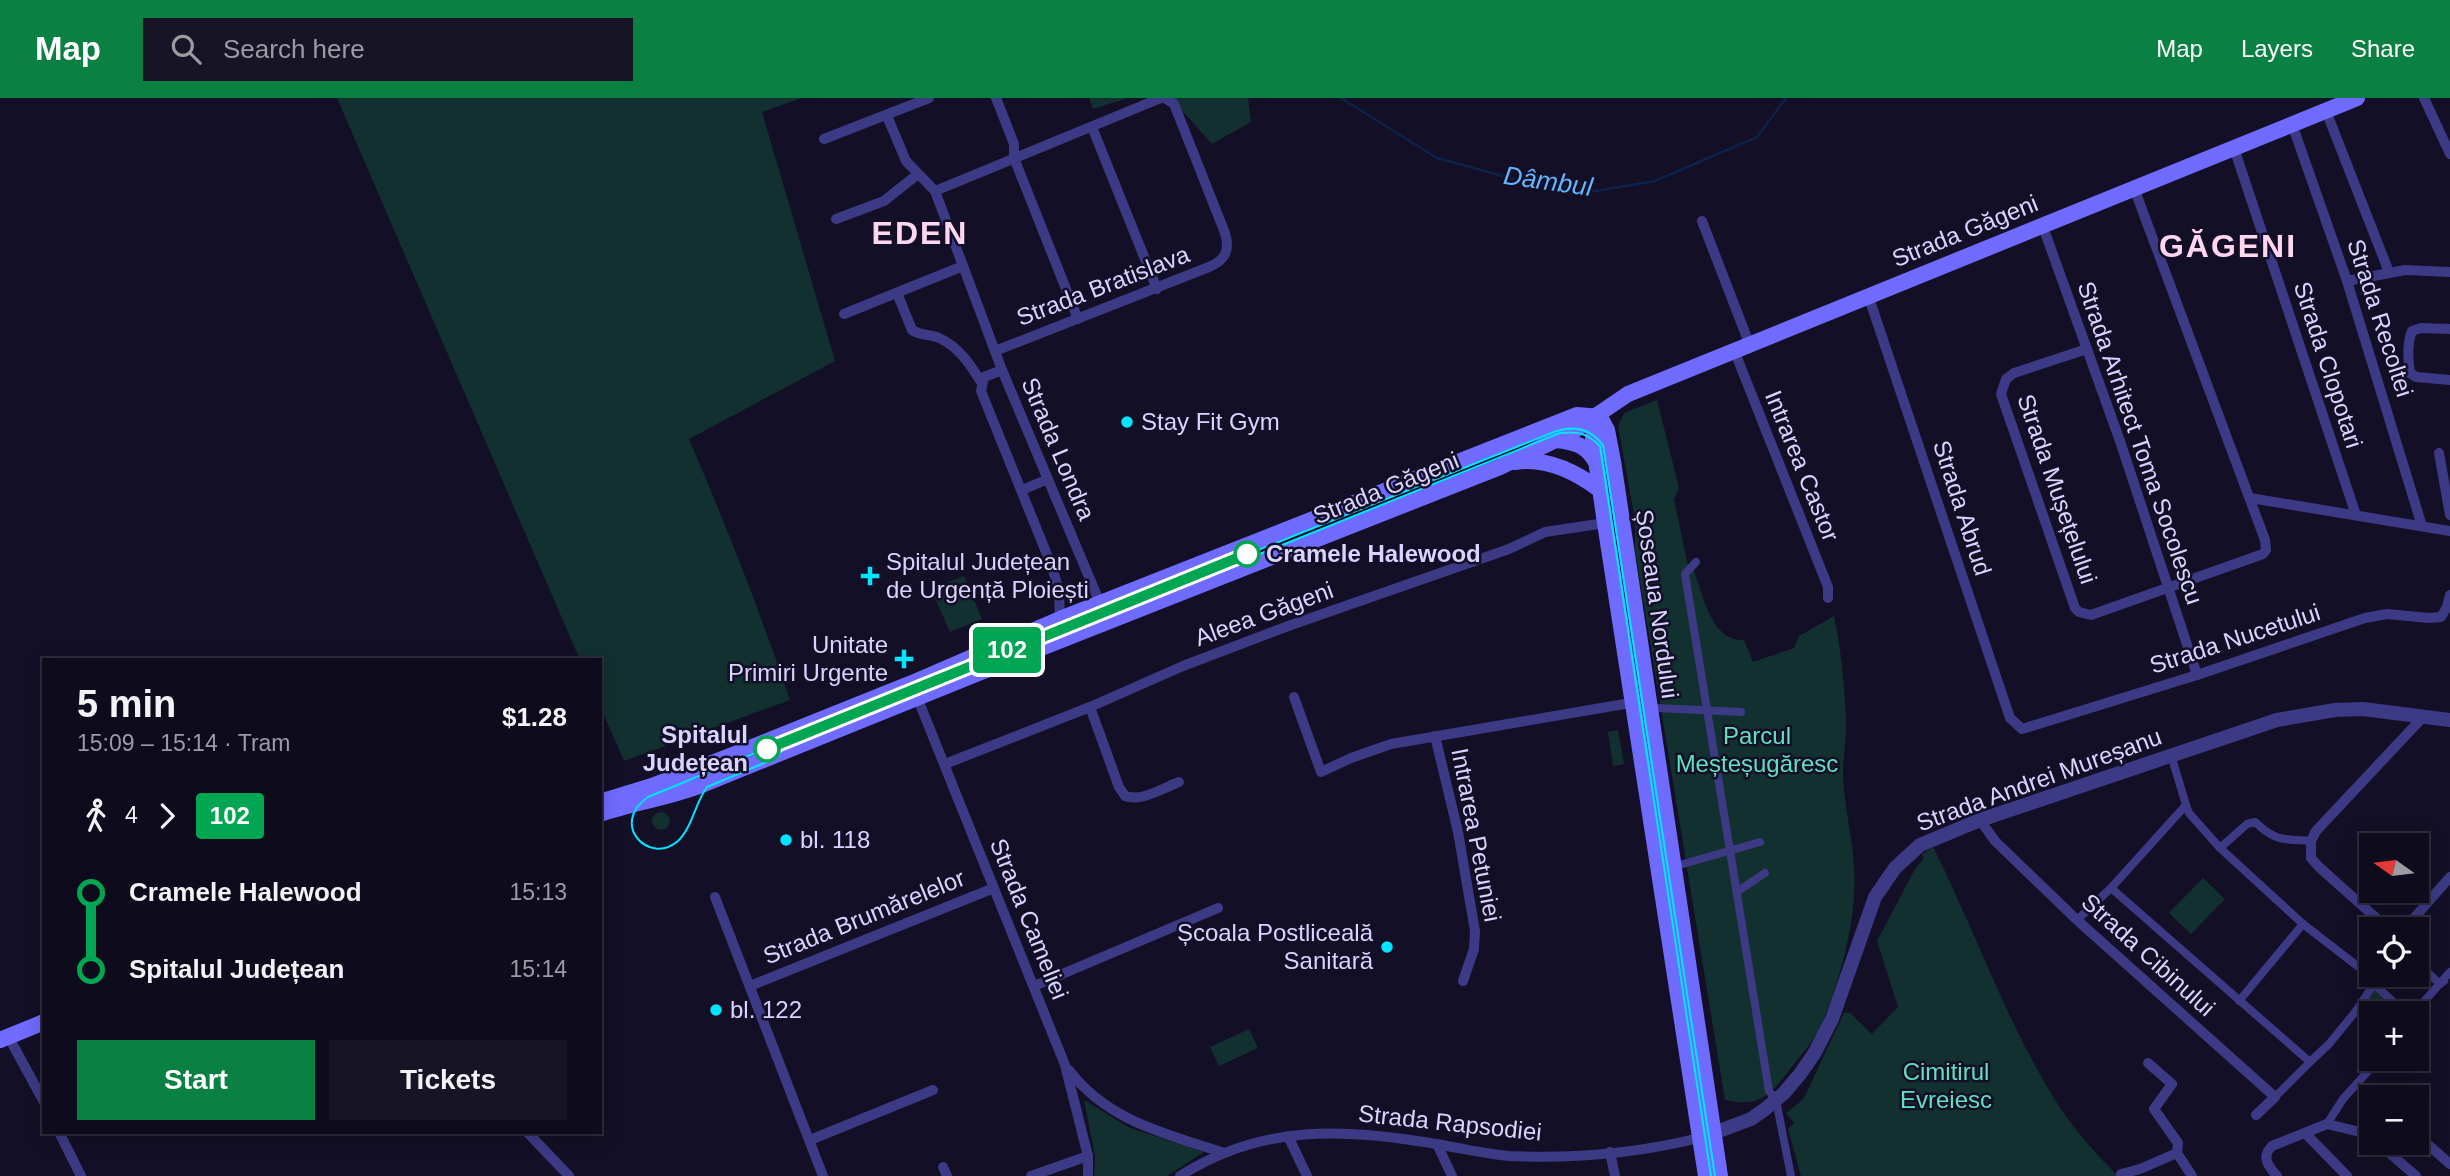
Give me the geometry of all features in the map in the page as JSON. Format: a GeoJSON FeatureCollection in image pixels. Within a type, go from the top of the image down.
{"type":"FeatureCollection","features":[{"type":"Feature","properties":{"kind":"main road","name":"Strada Găgeni"},"geometry":{"type":"LineString","coordinates":[[603,807],[724,758],[1108,622],[1500,467],[1572,432],[1628,394],[2357,98]]}},
{"type":"Feature","properties":{"kind":"main road","name":"Strada Găgeni"},"geometry":{"type":"LineString","coordinates":[[915,690],[1060,619],[1577,415],[1595,416]]}},
{"type":"Feature","properties":{"kind":"main road","name":"Șoseaua Nordului"},"geometry":{"type":"LineString","coordinates":[[1706,1176],[1706,1136],[1653,704],[1607,430],[1603,419],[1595,416],[1592,428],[1596,463],[1631,704],[1626,713],[1635,762],[1642,770],[1706,1136],[1720,1176]]}},
{"type":"Feature","properties":{"kind":"main road"},"geometry":{"type":"LineString","coordinates":[[1556,440],[1578,444],[1588,449],[1596,463]]}},
{"type":"Feature","properties":{"kind":"main road"},"geometry":{"type":"LineString","coordinates":[[1500,467],[1519,461],[1546,463],[1574,472],[1600,490]]}},
{"type":"Feature","properties":{"kind":"main road"},"geometry":{"type":"LineString","coordinates":[[4,1045],[42,1023]]}},
{"type":"Feature","properties":{"kind":"main road"},"geometry":{"type":"LineString","coordinates":[[4,1045],[42,1034]]}},
{"type":"Feature","properties":{"kind":"street"},"geometry":{"type":"LineString","coordinates":[[824,139],[929,98]]}},
{"type":"Feature","properties":{"kind":"street"},"geometry":{"type":"LineString","coordinates":[[996,98],[1014,144],[1014,158],[1078,319]]}},
{"type":"Feature","properties":{"kind":"street"},"geometry":{"type":"LineString","coordinates":[[935,191],[1163,98]]}},
{"type":"Feature","properties":{"kind":"street","name":"Strada Bratislava"},"geometry":{"type":"LineString","coordinates":[[995,351],[1157,289],[1217,264],[1224,257],[1228,250],[1225,233],[1174,104],[1163,98]]}},
{"type":"Feature","properties":{"kind":"street"},"geometry":{"type":"LineString","coordinates":[[2424,98],[2450,154]]}},
{"type":"Feature","properties":{"kind":"street"},"geometry":{"type":"LineString","coordinates":[[2326,111],[2389,272]]}},
{"type":"Feature","properties":{"kind":"street","name":"Strada Londra"},"geometry":{"type":"LineString","coordinates":[[887,116],[906,161],[935,191],[1002,370],[1108,622]]}},
{"type":"Feature","properties":{"kind":"street","name":"Strada Recoltei"},"geometry":{"type":"LineString","coordinates":[[2292,124],[2347,281],[2423,526]]}},
{"type":"Feature","properties":{"kind":"street"},"geometry":{"type":"LineString","coordinates":[[1092,127],[1157,289]]}},
{"type":"Feature","properties":{"kind":"street","name":"Strada Clopotari"},"geometry":{"type":"LineString","coordinates":[[2234,148],[2356,515]]}},
{"type":"Feature","properties":{"kind":"street"},"geometry":{"type":"LineString","coordinates":[[836,219],[884,201],[918,174]]}},
{"type":"Feature","properties":{"kind":"street"},"geometry":{"type":"LineString","coordinates":[[2134,188],[2250,498],[2450,531]]}},
{"type":"Feature","properties":{"kind":"street"},"geometry":{"type":"LineString","coordinates":[[1702,221],[1749,343]]}},
{"type":"Feature","properties":{"kind":"street","name":"Strada Arhitect Toma Socolescu"},"geometry":{"type":"LineString","coordinates":[[2042,224],[2197,675]]}},
{"type":"Feature","properties":{"kind":"street"},"geometry":{"type":"LineString","coordinates":[[844,314],[963,266]]}},
{"type":"Feature","properties":{"kind":"street"},"geometry":{"type":"LineString","coordinates":[[2347,281],[2389,272],[2450,272]]}},
{"type":"Feature","properties":{"kind":"street"},"geometry":{"type":"LineString","coordinates":[[897,293],[912,330],[941,338],[959,351],[967,358],[981,382]]}},
{"type":"Feature","properties":{"kind":"street","name":"Strada Abrud"},"geometry":{"type":"LineString","coordinates":[[1868,295],[2010,718],[2022,729]]}},
{"type":"Feature","properties":{"kind":"street"},"geometry":{"type":"LineString","coordinates":[[2450,329],[2421,328],[2412,331],[2409,364],[2412,375],[2450,380]]}},
{"type":"Feature","properties":{"kind":"street","name":"Strada Mușețelului"},"geometry":{"type":"LineString","coordinates":[[2087,349],[2014,373],[2002,386],[2003,402],[2075,608],[2079,612],[2091,615],[2263,554],[2266,550],[2265,540],[2250,498]]}},
{"type":"Feature","properties":{"kind":"street","name":"Intrarea Castor"},"geometry":{"type":"LineString","coordinates":[[1734,350],[1828,587],[1828,598]]}},
{"type":"Feature","properties":{"kind":"street","name":"Strada Londra"},"geometry":{"type":"LineString","coordinates":[[1002,370],[984,377],[981,391],[1052,568],[1059,592],[1060,619]]}},
{"type":"Feature","properties":{"kind":"street"},"geometry":{"type":"LineString","coordinates":[[2439,453],[2450,514]]}},
{"type":"Feature","properties":{"kind":"street"},"geometry":{"type":"LineString","coordinates":[[1022,490],[1048,479]]}},
{"type":"Feature","properties":{"kind":"street","name":"Aleea Găgeni"},"geometry":{"type":"LineString","coordinates":[[945,764],[1090,707],[1183,666],[1291,625],[1509,549],[1532,536],[1605,523]]}},
{"type":"Feature","properties":{"kind":"street"},"geometry":{"type":"LineString","coordinates":[[1696,562],[1685,574],[1732,850],[1769,1091],[1776,1100],[1791,1176]]}},
{"type":"Feature","properties":{"kind":"street","name":"Strada Nucetului"},"geometry":{"type":"LineString","coordinates":[[2022,729],[2377,615],[2441,617],[2450,595]]}},
{"type":"Feature","properties":{"kind":"street","name":"Strada Cameliei"},"geometry":{"type":"LineString","coordinates":[[915,690],[1065,1065],[1088,1156],[1088,1176]]}},
{"type":"Feature","properties":{"kind":"street","name":"Intrarea Petuniei"},"geometry":{"type":"LineString","coordinates":[[1294,697],[1321,772],[1391,744],[1631,704],[1653,704]]}},
{"type":"Feature","properties":{"kind":"street"},"geometry":{"type":"LineString","coordinates":[[1653,704],[1741,712]]}},
{"type":"Feature","properties":{"kind":"street"},"geometry":{"type":"LineString","coordinates":[[1090,707],[1119,787],[1125,796],[1133,799],[1143,797],[1179,782]]}},
{"type":"Feature","properties":{"kind":"street","name":"Strada Andrei Mureșanu"},"geometry":{"type":"LineString","coordinates":[[1706,1136],[1751,1118],[1776,1100],[1800,1074],[1832,1019],[1871,904],[1883,884],[1920,845],[1980,820],[2277,720],[2335,710],[2374,709],[2450,720]]}},
{"type":"Feature","properties":{"kind":"street"},"geometry":{"type":"LineString","coordinates":[[2375,917],[2311,858],[2311,841],[2316,831],[2424,716]]}},
{"type":"Feature","properties":{"kind":"street","name":"Intrarea Petuniei"},"geometry":{"type":"LineString","coordinates":[[1435,736],[1458,832],[1475,931],[1474,949],[1463,981]]}},
{"type":"Feature","properties":{"kind":"street"},"geometry":{"type":"LineString","coordinates":[[2171,755],[2189,813],[2220,848],[2303,924],[2359,967]]}},
{"type":"Feature","properties":{"kind":"street"},"geometry":{"type":"LineString","coordinates":[[2077,920],[2111,888],[2186,805]]}},
{"type":"Feature","properties":{"kind":"street","name":"Strada Cibinului"},"geometry":{"type":"LineString","coordinates":[[1980,820],[1995,841],[2077,920],[2275,1097]]}},
{"type":"Feature","properties":{"kind":"street"},"geometry":{"type":"LineString","coordinates":[[2220,848],[2246,824],[2255,822],[2268,835],[2280,839],[2311,841]]}},
{"type":"Feature","properties":{"kind":"street"},"geometry":{"type":"LineString","coordinates":[[1683,864],[1760,842]]}},
{"type":"Feature","properties":{"kind":"street"},"geometry":{"type":"LineString","coordinates":[[1738,891],[1765,873]]}},
{"type":"Feature","properties":{"kind":"street"},"geometry":{"type":"LineString","coordinates":[[2415,917],[2450,877]]}},
{"type":"Feature","properties":{"kind":"street","name":"Strada Brumărelelor"},"geometry":{"type":"LineString","coordinates":[[750,986],[994,888]]}},
{"type":"Feature","properties":{"kind":"street"},"geometry":{"type":"LineString","coordinates":[[2111,888],[2310,1062]]}},
{"type":"Feature","properties":{"kind":"street","name":"Strada Brumărelelor"},"geometry":{"type":"LineString","coordinates":[[715,897],[824,1176]]}},
{"type":"Feature","properties":{"kind":"street"},"geometry":{"type":"LineString","coordinates":[[1034,986],[1218,908]]}},
{"type":"Feature","properties":{"kind":"street"},"geometry":{"type":"LineString","coordinates":[[2239,1001],[2303,924]]}},
{"type":"Feature","properties":{"kind":"street"},"geometry":{"type":"LineString","coordinates":[[2425,1001],[2450,972]]}},
{"type":"Feature","properties":{"kind":"street"},"geometry":{"type":"LineString","coordinates":[[2429,974],[2440,984]]}},
{"type":"Feature","properties":{"kind":"street"},"geometry":{"type":"LineString","coordinates":[[2440,984],[2450,978]]}},
{"type":"Feature","properties":{"kind":"street"},"geometry":{"type":"LineString","coordinates":[[2256,1115],[2329,1044],[2356,1011],[2370,987]]}},
{"type":"Feature","properties":{"kind":"street"},"geometry":{"type":"LineString","coordinates":[[2381,987],[2394,1001]]}},
{"type":"Feature","properties":{"kind":"street"},"geometry":{"type":"LineString","coordinates":[[4,1045],[42,1098]]}},
{"type":"Feature","properties":{"kind":"street"},"geometry":{"type":"LineString","coordinates":[[2148,1063],[2172,1084],[2154,1109],[2178,1143],[2177,1153],[2192,1176]]}},
{"type":"Feature","properties":{"kind":"street"},"geometry":{"type":"LineString","coordinates":[[1065,1065],[1086,1091],[1125,1118],[1224,1153]]}},
{"type":"Feature","properties":{"kind":"street"},"geometry":{"type":"LineString","coordinates":[[2277,1176],[2268,1167],[2266,1154],[2272,1146],[2327,1124],[2343,1099],[2368,1071]]}},
{"type":"Feature","properties":{"kind":"street"},"geometry":{"type":"LineString","coordinates":[[810,1140],[933,1090]]}},
{"type":"Feature","properties":{"kind":"street"},"geometry":{"type":"LineString","coordinates":[[2327,1124],[2348,1131],[2359,1130]]}},
{"type":"Feature","properties":{"kind":"street","name":"Strada Rapsodiei"},"geometry":{"type":"LineString","coordinates":[[1180,1176],[1224,1153],[1257,1141],[1320,1132],[1437,1144],[1508,1156],[1570,1156],[1706,1136]]}},
{"type":"Feature","properties":{"kind":"street"},"geometry":{"type":"LineString","coordinates":[[60,1134],[81,1176]]}},
{"type":"Feature","properties":{"kind":"street"},"geometry":{"type":"LineString","coordinates":[[529,1134],[569,1176]]}},
{"type":"Feature","properties":{"kind":"street"},"geometry":{"type":"LineString","coordinates":[[2306,1134],[2347,1176]]}},
{"type":"Feature","properties":{"kind":"street"},"geometry":{"type":"LineString","coordinates":[[1288,1136],[1307,1176]]}},
{"type":"Feature","properties":{"kind":"street"},"geometry":{"type":"LineString","coordinates":[[1437,1144],[1452,1176]]}},
{"type":"Feature","properties":{"kind":"street"},"geometry":{"type":"LineString","coordinates":[[2429,1146],[2450,1164]]}},
{"type":"Feature","properties":{"kind":"street"},"geometry":{"type":"LineString","coordinates":[[1609,1152],[1615,1176]]}},
{"type":"Feature","properties":{"kind":"street"},"geometry":{"type":"LineString","coordinates":[[2121,1174],[2177,1153]]}},
{"type":"Feature","properties":{"kind":"street"},"geometry":{"type":"LineString","coordinates":[[2392,1155],[2416,1176]]}},
{"type":"Feature","properties":{"kind":"street"},"geometry":{"type":"LineString","coordinates":[[1031,1176],[1088,1156]]}},
{"type":"Feature","properties":{"kind":"green space"},"geometry":{"type":"Polygon","coordinates":[[[337,98],[802,98],[762,112],[835,361],[689,439],[742,568],[790,700],[624,761],[602,711],[602,658],[579,658],[337,98]]]}},
{"type":"Feature","properties":{"kind":"green space"},"geometry":{"type":"Polygon","coordinates":[[[1089,98],[1128,98],[1093,109],[1089,98]]]}},
{"type":"Feature","properties":{"kind":"green space"},"geometry":{"type":"Polygon","coordinates":[[[1171,98],[1248,98],[1251,122],[1212,144],[1171,98]]]}},
{"type":"Feature","properties":{"kind":"green space","name":"Parcul Meșteșugăresc"},"geometry":{"type":"Polygon","coordinates":[[[1657,400],[1679,488],[1674,499],[1689,571],[1694,571],[1716,626],[1733,639],[1744,640],[1753,662],[1794,648],[1799,636],[1834,616],[1840,653],[1846,716],[1844,786],[1855,884],[1851,926],[1835,988],[1815,1037],[1783,1078],[1770,1092],[1756,1101],[1725,1100],[1635,550],[1635,520],[1618,426],[1624,413],[1657,400]]]}},
{"type":"Feature","properties":{"kind":"green space"},"geometry":{"type":"Polygon","coordinates":[[[964,576],[982,619],[950,632],[931,589],[964,576]]]}},
{"type":"Feature","properties":{"kind":"green space"},"geometry":{"type":"Polygon","coordinates":[[[1618,730],[1624,764],[1613,766],[1608,732],[1618,730]]]}},
{"type":"Feature","properties":{"kind":"green space"},"geometry":{"type":"Polygon","coordinates":[[[661,812],[667,815],[670,821],[667,827],[661,830],[655,827],[652,821],[655,815],[661,812]]]}},
{"type":"Feature","properties":{"kind":"green space","name":"Cimitirul Evreiesc"},"geometry":{"type":"Polygon","coordinates":[[[1933,847],[2008,1012],[2041,1076],[2072,1125],[2118,1176],[1801,1176],[1788,1129],[1794,1123],[1786,1113],[1804,1098],[1844,1013],[1850,1013],[1872,1034],[1898,1007],[1877,941],[1915,869],[1924,858],[1922,854],[1933,847]]]}},
{"type":"Feature","properties":{"kind":"green space"},"geometry":{"type":"Polygon","coordinates":[[[2203,878],[2225,899],[2191,934],[2169,913],[2203,878]]]}},
{"type":"Feature","properties":{"kind":"green space"},"geometry":{"type":"Polygon","coordinates":[[[2375,987],[2389,1001],[2365,1001],[2375,987]]]}},
{"type":"Feature","properties":{"kind":"green space"},"geometry":{"type":"Polygon","coordinates":[[[1249,1029],[1258,1048],[1219,1066],[1210,1047],[1249,1029]]]}},
{"type":"Feature","properties":{"kind":"green space"},"geometry":{"type":"Polygon","coordinates":[[[1084,1100],[1130,1128],[1204,1152],[1167,1176],[1094,1176],[1095,1157],[1084,1100]]]}},
{"type":"Feature","properties":{"kind":"waterway","name":"Dâmbul"},"geometry":{"type":"LineString","coordinates":[[1341,98],[1437,158],[1521,181],[1595,191],[1655,181],[1757,137],[1786,98]]}},
{"type":"Feature","properties":{"kind":"tram line"},"geometry":{"type":"LineString","coordinates":[[1711,1176],[1600,446],[1582,434],[1560,433],[786,745],[776,758],[707,787],[683,836],[667,847],[645,845],[633,829],[632,819],[637,808],[648,797],[1554,432],[1581,430],[1593,435],[1603,445],[1715,1176]]}},
{"type":"Feature","properties":{"kind":"tram line","name":"102"},"geometry":{"type":"LineString","coordinates":[[767,749],[1247,554]]}},
{"type":"Feature","properties":{"kind":"place","name":"Stay Fit Gym"},"geometry":{"type":"Point","coordinates":[1127,422]}},
{"type":"Feature","properties":{"kind":"place","name":"Cramele Halewood"},"geometry":{"type":"Point","coordinates":[1247,554]}},
{"type":"Feature","properties":{"kind":"place","name":"Spitalul Județean de Urgență Ploiești"},"geometry":{"type":"Point","coordinates":[870,576]}},
{"type":"Feature","properties":{"kind":"place","name":"Unitate Primiri Urgente"},"geometry":{"type":"Point","coordinates":[904,659]}},
{"type":"Feature","properties":{"kind":"place","name":"Spitalul Județean"},"geometry":{"type":"Point","coordinates":[767,749]}},
{"type":"Feature","properties":{"kind":"place","name":"bl. 118"},"geometry":{"type":"Point","coordinates":[786,840]}},
{"type":"Feature","properties":{"kind":"place","name":"Școala Postliceală Sanitară"},"geometry":{"type":"Point","coordinates":[1387,947]}},
{"type":"Feature","properties":{"kind":"place","name":"bl. 122"},"geometry":{"type":"Point","coordinates":[716,1010]}},
{"type":"Feature","properties":{"kind":"district","name":"EDEN"},"geometry":{"type":"Point","coordinates":[920,233]}},
{"type":"Feature","properties":{"kind":"district","name":"GĂGENI"},"geometry":{"type":"Point","coordinates":[2228,246]}}]}
